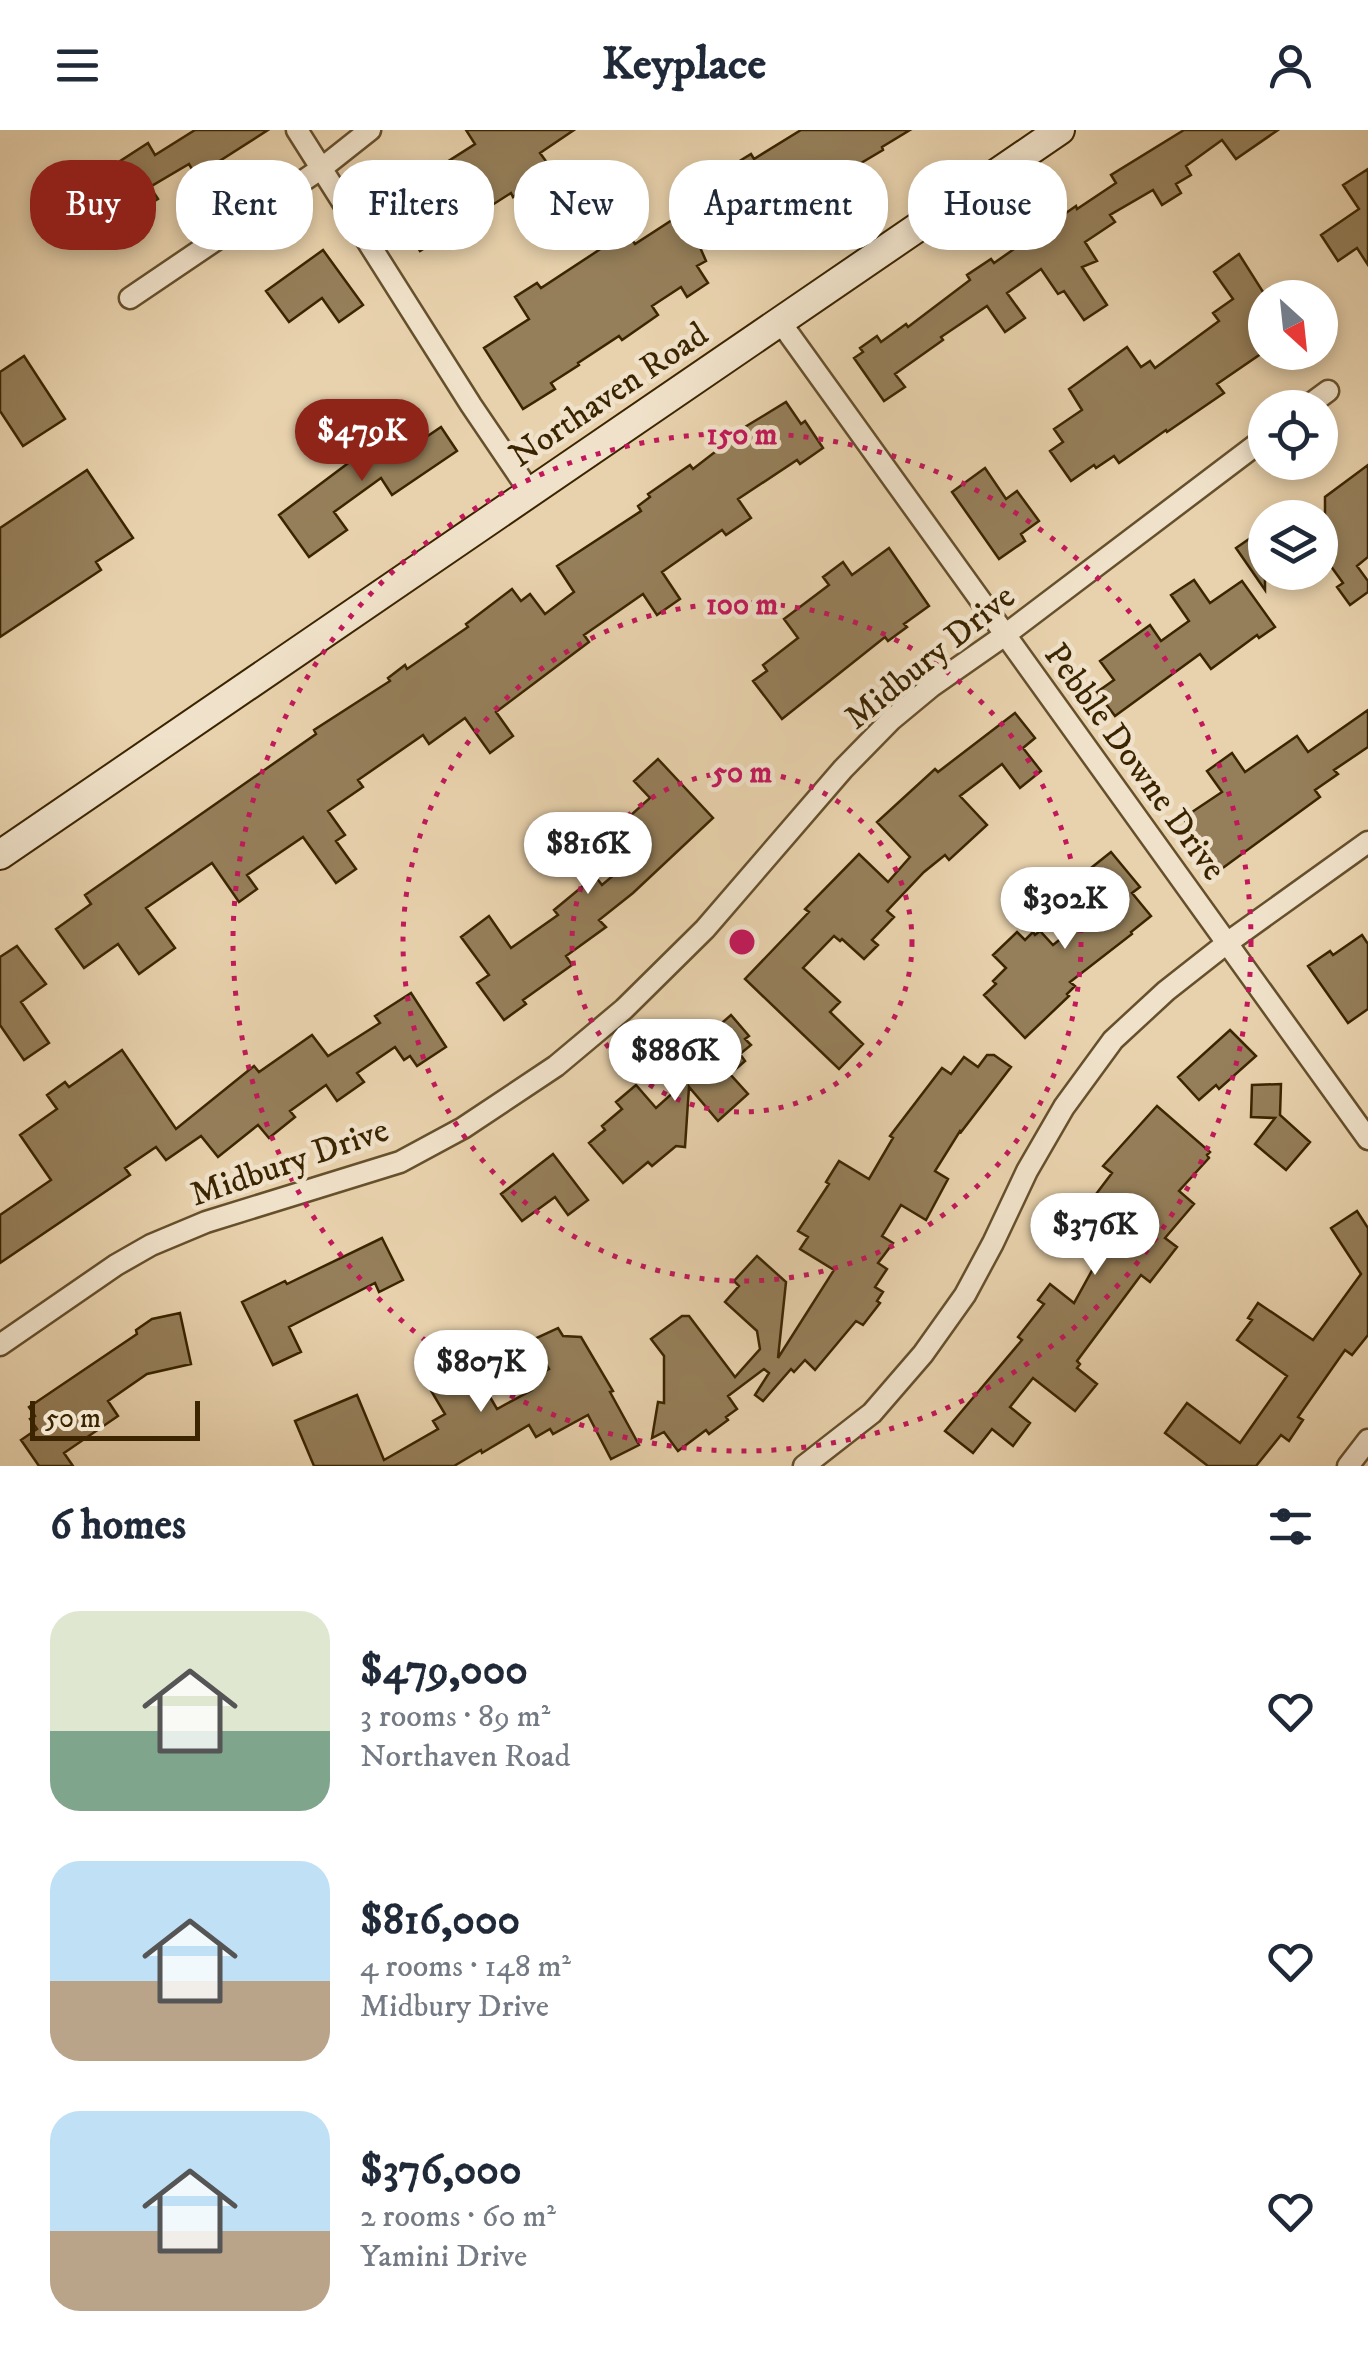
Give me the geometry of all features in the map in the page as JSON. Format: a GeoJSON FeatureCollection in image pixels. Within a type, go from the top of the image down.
{"type":"FeatureCollection","features":[{"type":"Feature","properties":{"kind":"street"},"geometry":{"type":"LineString","coordinates":[[297,130],[470,405],[530,492]]}},
{"type":"Feature","properties":{"kind":"street"},"geometry":{"type":"LineString","coordinates":[[130,298],[322,168],[370,130]]}},
{"type":"Feature","properties":{"kind":"street","name":"Northaven Road"},"geometry":{"type":"LineString","coordinates":[[0,855],[1060,130]]}},
{"type":"Feature","properties":{"kind":"street","name":"Pebble Downe Drive"},"geometry":{"type":"LineString","coordinates":[[781,322],[1368,1139]]}},
{"type":"Feature","properties":{"kind":"street","name":"Midbury Drive"},"geometry":{"type":"LineString","coordinates":[[0,1345],[151,1245],[206,1222],[400,1162],[463,1128],[556,1066],[624,1009],[706,929],[843,769],[891,720],[1248,451]]}},
{"type":"Feature","properties":{"kind":"street"},"geometry":{"type":"LineString","coordinates":[[804,1466],[872,1412],[923,1354],[965,1295],[1026,1171],[1064,1107],[1113,1040],[1166,991],[1368,842]]}},
{"type":"Feature","properties":{"kind":"street"},"geometry":{"type":"LineString","coordinates":[[1348,1466],[1368,1440]]}},
{"type":"Feature","properties":{"kind":"building"},"geometry":{"type":"Polygon","coordinates":[[[195,130],[268,130],[221,160],[176,160],[176,172],[156,183],[156,160],[122,160],[148,143],[155,155],[195,130]]]}},
{"type":"Feature","properties":{"kind":"building"},"geometry":{"type":"Polygon","coordinates":[[[466,130],[574,130],[540,153],[545,160],[514,160],[514,196],[511,193],[494,204],[494,160],[450,160],[475,144],[466,130]]]}},
{"type":"Feature","properties":{"kind":"building"},"geometry":{"type":"Polygon","coordinates":[[[801,130],[910,130],[866,160],[741,160],[751,154],[754,159],[801,130]]]}},
{"type":"Feature","properties":{"kind":"building"},"geometry":{"type":"Polygon","coordinates":[[[1184,130],[1278,130],[1236,159],[1222,140],[1186,166],[1191,175],[1176,184],[1181,193],[1162,205],[1153,190],[1110,215],[1115,222],[1085,242],[1097,261],[1082,267],[1107,305],[1084,320],[1064,291],[1058,294],[1041,269],[1007,293],[1025,318],[1005,332],[987,306],[895,374],[905,387],[884,401],[854,358],[863,352],[860,348],[877,336],[881,342],[906,324],[908,327],[991,259],[994,263],[1013,250],[1067,250],[1067,212],[1116,183],[1111,175],[1184,130]]]}},
{"type":"Feature","properties":{"kind":"building"},"geometry":{"type":"Polygon","coordinates":[[[1368,169],[1368,265],[1357,248],[1338,261],[1321,235],[1359,209],[1343,185],[1368,169]]]}},
{"type":"Feature","properties":{"kind":"building"},"geometry":{"type":"Polygon","coordinates":[[[669,222],[669,250],[701,250],[706,261],[697,266],[708,283],[687,297],[681,287],[652,306],[658,315],[578,363],[551,383],[555,389],[523,409],[484,348],[529,319],[515,297],[537,283],[541,288],[599,250],[649,250],[649,235],[669,222]]]}},
{"type":"Feature","properties":{"kind":"building"},"geometry":{"type":"Polygon","coordinates":[[[323,250],[363,305],[339,322],[322,298],[289,322],[266,291],[323,250]]]}},
{"type":"Feature","properties":{"kind":"building"},"geometry":{"type":"Polygon","coordinates":[[[1239,254],[1255,280],[1248,280],[1248,363],[1217,384],[1224,393],[1167,432],[1119,463],[1114,456],[1071,481],[1050,451],[1063,442],[1054,429],[1082,410],[1069,389],[1127,347],[1141,367],[1150,361],[1155,368],[1219,321],[1213,313],[1233,299],[1214,272],[1239,254]]]}},
{"type":"Feature","properties":{"kind":"building"},"geometry":{"type":"Polygon","coordinates":[[[24,356],[65,419],[23,446],[0,411],[0,372],[24,356]]]}},
{"type":"Feature","properties":{"kind":"building"},"geometry":{"type":"Polygon","coordinates":[[[786,402],[823,448],[800,464],[797,460],[738,499],[751,518],[726,535],[722,530],[662,572],[680,599],[657,615],[643,594],[584,635],[589,642],[496,712],[513,736],[490,753],[465,718],[429,744],[423,735],[358,780],[363,787],[328,811],[345,835],[336,841],[356,869],[336,883],[303,837],[247,875],[257,889],[239,902],[212,863],[146,908],[175,948],[139,974],[118,944],[84,968],[56,929],[91,904],[85,895],[316,734],[314,730],[390,681],[388,678],[405,665],[407,669],[468,627],[466,624],[512,589],[521,601],[530,594],[545,614],[574,592],[557,566],[641,511],[638,506],[650,497],[648,494],[690,465],[693,469],[735,433],[786,402]]]}},
{"type":"Feature","properties":{"kind":"building"},"geometry":{"type":"Polygon","coordinates":[[[385,425],[404,452],[441,427],[457,451],[392,495],[381,478],[334,512],[347,530],[309,557],[279,515],[363,452],[357,444],[385,425]]]}},
{"type":"Feature","properties":{"kind":"building"},"geometry":{"type":"Polygon","coordinates":[[[1368,465],[1368,557],[1357,566],[1368,581],[1368,592],[1350,605],[1338,588],[1343,583],[1338,576],[1338,500],[1325,497],[1368,465]]]}},
{"type":"Feature","properties":{"kind":"building"},"geometry":{"type":"Polygon","coordinates":[[[985,468],[1006,499],[1017,491],[1039,521],[1021,534],[1025,541],[999,559],[952,492],[985,468]]]}},
{"type":"Feature","properties":{"kind":"building"},"geometry":{"type":"Polygon","coordinates":[[[87,470],[133,538],[96,562],[101,570],[0,637],[0,528],[87,470]]]}},
{"type":"Feature","properties":{"kind":"building"},"geometry":{"type":"Polygon","coordinates":[[[1248,540],[1248,565],[1236,548],[1248,540]]]}},
{"type":"Feature","properties":{"kind":"building"},"geometry":{"type":"Polygon","coordinates":[[[889,548],[929,606],[904,624],[907,627],[888,641],[885,637],[782,719],[753,681],[767,671],[763,665],[798,638],[784,619],[829,585],[823,577],[843,562],[852,575],[889,548]]]}},
{"type":"Feature","properties":{"kind":"building"},"geometry":{"type":"Polygon","coordinates":[[[1194,580],[1210,603],[1242,581],[1275,627],[1259,638],[1257,635],[1211,669],[1200,654],[1115,716],[1097,692],[1114,680],[1100,661],[1150,625],[1161,641],[1189,621],[1171,595],[1194,580]]]}},
{"type":"Feature","properties":{"kind":"building"},"geometry":{"type":"Polygon","coordinates":[[[1368,710],[1368,747],[1334,770],[1338,774],[1315,790],[1320,797],[1220,870],[1183,818],[1222,792],[1207,771],[1232,753],[1245,772],[1297,736],[1308,752],[1368,710]]]}},
{"type":"Feature","properties":{"kind":"building"},"geometry":{"type":"Polygon","coordinates":[[[1015,713],[1035,738],[1023,748],[1041,771],[1020,788],[1002,764],[960,796],[987,825],[949,860],[945,855],[924,872],[887,911],[894,917],[872,940],[878,945],[864,959],[834,936],[803,968],[840,1002],[830,1012],[863,1044],[839,1069],[745,979],[859,854],[888,882],[910,857],[877,822],[935,769],[938,772],[1015,713]]]}},
{"type":"Feature","properties":{"kind":"building"},"geometry":{"type":"Polygon","coordinates":[[[658,759],[713,818],[599,920],[606,927],[566,956],[572,965],[523,1000],[526,1004],[504,1020],[477,983],[489,975],[461,937],[489,916],[511,948],[558,915],[554,910],[595,876],[602,885],[634,858],[620,843],[640,824],[631,815],[650,798],[634,781],[658,759]]]}},
{"type":"Feature","properties":{"kind":"building"},"geometry":{"type":"Polygon","coordinates":[[[1111,852],[1140,887],[1132,893],[1151,916],[1070,982],[1075,986],[1069,996],[1025,1038],[984,995],[1006,968],[993,955],[1017,932],[1025,940],[1040,931],[1053,945],[1109,900],[1086,872],[1111,852]]]}},
{"type":"Feature","properties":{"kind":"building"},"geometry":{"type":"Polygon","coordinates":[[[1362,935],[1368,944],[1368,1009],[1348,1023],[1308,966],[1362,935]]]}},
{"type":"Feature","properties":{"kind":"building"},"geometry":{"type":"Polygon","coordinates":[[[17,946],[46,984],[21,1002],[49,1043],[24,1060],[0,1025],[0,957],[17,946]]]}},
{"type":"Feature","properties":{"kind":"building"},"geometry":{"type":"Polygon","coordinates":[[[411,993],[446,1047],[417,1066],[410,1056],[404,1060],[395,1047],[357,1073],[364,1082],[337,1101],[326,1085],[290,1111],[295,1117],[269,1138],[258,1125],[218,1157],[201,1136],[166,1160],[156,1147],[125,1168],[130,1175],[0,1263],[0,1215],[51,1180],[20,1135],[57,1109],[47,1095],[65,1082],[69,1087],[122,1050],[176,1129],[254,1066],[259,1072],[312,1035],[328,1056],[380,1023],[375,1016],[411,993]]]}},
{"type":"Feature","properties":{"kind":"building"},"geometry":{"type":"Polygon","coordinates":[[[731,1015],[749,1036],[745,1039],[751,1045],[740,1054],[745,1061],[730,1074],[748,1094],[718,1121],[689,1087],[685,1147],[676,1146],[652,1166],[648,1162],[623,1183],[589,1143],[622,1109],[616,1102],[636,1085],[656,1108],[685,1082],[675,1071],[675,1064],[731,1015]]]}},
{"type":"Feature","properties":{"kind":"building"},"geometry":{"type":"Polygon","coordinates":[[[1230,1030],[1256,1056],[1219,1089],[1216,1085],[1199,1100],[1178,1077],[1230,1030]]]}},
{"type":"Feature","properties":{"kind":"building"},"geometry":{"type":"Polygon","coordinates":[[[987,1055],[994,1055],[1011,1067],[960,1131],[935,1171],[948,1179],[926,1220],[901,1205],[882,1236],[893,1243],[878,1263],[887,1269],[875,1287],[883,1292],[877,1301],[880,1303],[863,1325],[856,1321],[815,1370],[805,1360],[794,1372],[791,1369],[763,1401],[755,1395],[769,1373],[764,1369],[728,1396],[737,1409],[726,1417],[728,1420],[709,1434],[706,1430],[678,1451],[664,1432],[652,1438],[658,1402],[664,1403],[664,1356],[651,1339],[682,1316],[689,1316],[735,1377],[760,1349],[757,1331],[725,1302],[739,1286],[734,1281],[757,1256],[786,1282],[778,1358],[834,1270],[800,1249],[808,1237],[798,1231],[839,1161],[869,1179],[893,1138],[890,1136],[942,1068],[951,1074],[964,1057],[978,1067],[987,1055]]]}},
{"type":"Feature","properties":{"kind":"building"},"geometry":{"type":"Polygon","coordinates":[[[1281,1084],[1280,1115],[1310,1142],[1286,1170],[1255,1144],[1275,1118],[1251,1117],[1252,1085],[1281,1084]]]}},
{"type":"Feature","properties":{"kind":"building"},"geometry":{"type":"Polygon","coordinates":[[[1157,1106],[1210,1152],[1179,1191],[1194,1204],[1165,1238],[1177,1247],[1150,1282],[1141,1275],[1077,1361],[1077,1368],[1097,1384],[1075,1411],[1033,1378],[1010,1407],[1030,1423],[1013,1446],[992,1429],[973,1453],[945,1431],[1022,1340],[1018,1337],[1044,1304],[1038,1300],[1050,1284],[1074,1303],[1100,1256],[1114,1242],[1081,1214],[1112,1173],[1103,1166],[1157,1106]]]}},
{"type":"Feature","properties":{"kind":"building"},"geometry":{"type":"Polygon","coordinates":[[[553,1154],[588,1200],[568,1215],[555,1197],[522,1221],[501,1194],[553,1154]]]}},
{"type":"Feature","properties":{"kind":"building"},"geometry":{"type":"Polygon","coordinates":[[[1357,1211],[1368,1228],[1368,1335],[1352,1355],[1345,1350],[1298,1417],[1303,1420],[1289,1441],[1281,1435],[1256,1466],[1208,1466],[1165,1433],[1187,1403],[1240,1443],[1287,1376],[1237,1340],[1252,1320],[1248,1318],[1258,1303],[1313,1340],[1361,1274],[1331,1228],[1357,1211]]]}},
{"type":"Feature","properties":{"kind":"building"},"geometry":{"type":"Polygon","coordinates":[[[382,1238],[403,1280],[379,1292],[375,1283],[289,1327],[301,1352],[273,1365],[242,1302],[382,1238]]]}},
{"type":"Feature","properties":{"kind":"building"},"geometry":{"type":"Polygon","coordinates":[[[180,1313],[191,1364],[147,1374],[108,1401],[118,1416],[64,1453],[73,1466],[39,1466],[21,1440],[37,1429],[30,1419],[35,1416],[29,1407],[137,1334],[136,1330],[152,1319],[180,1313]]]}},
{"type":"Feature","properties":{"kind":"building"},"geometry":{"type":"Polygon","coordinates":[[[558,1328],[563,1336],[581,1337],[639,1445],[611,1459],[588,1415],[553,1434],[550,1429],[536,1437],[529,1425],[454,1466],[314,1466],[295,1421],[357,1395],[384,1460],[438,1429],[433,1421],[445,1414],[430,1389],[464,1368],[484,1402],[490,1397],[497,1409],[532,1390],[527,1381],[549,1369],[532,1340],[558,1328]]]}}]}
